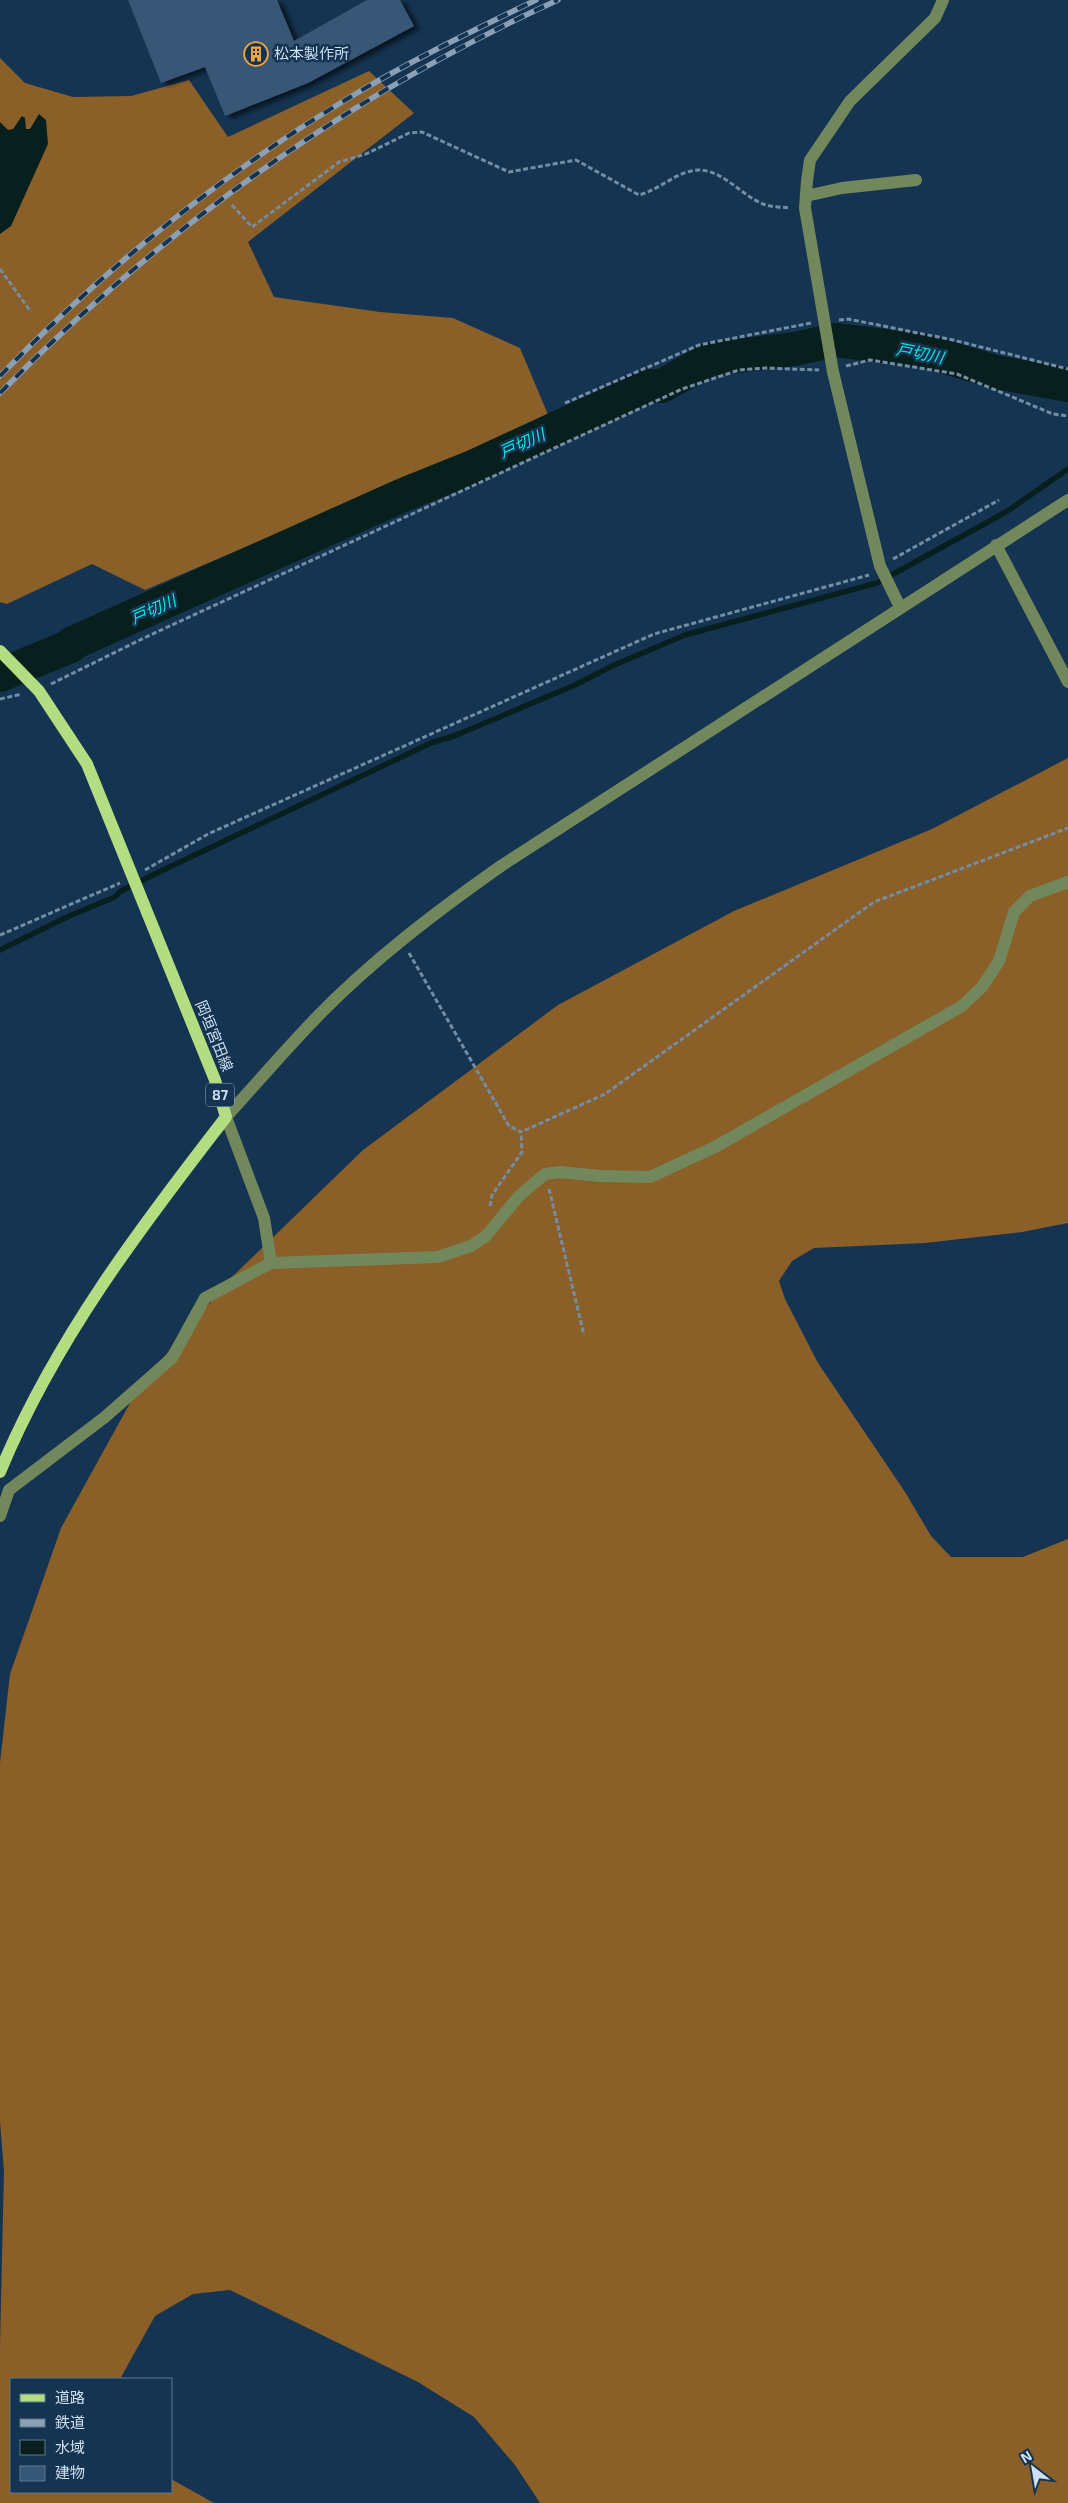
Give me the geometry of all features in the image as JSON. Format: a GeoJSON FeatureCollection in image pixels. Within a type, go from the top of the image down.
{"type":"FeatureCollection","features":[{"type":"Feature","properties":{"kind":"main road","name":"岡垣宮田線"},"geometry":{"type":"LineString","coordinates":[[1,652],[35,687],[87,764],[215,1080],[226,1116]]}},
{"type":"Feature","properties":{"kind":"main road","name":"87"},"geometry":{"type":"LineString","coordinates":[[0,1472],[16,1433],[60,1351],[105,1280],[154,1211],[226,1116]]}},
{"type":"Feature","properties":{"kind":"street"},"geometry":{"type":"LineString","coordinates":[[900,607],[880,566],[833,372],[806,202],[810,160],[850,101],[929,25],[935,18],[943,0]]}},
{"type":"Feature","properties":{"kind":"street"},"geometry":{"type":"LineString","coordinates":[[806,202],[842,188],[916,180]]}},
{"type":"Feature","properties":{"kind":"street"},"geometry":{"type":"LineString","coordinates":[[271,1263],[264,1218],[226,1116],[317,1017],[401,941],[448,903],[501,866],[1068,500]]}},
{"type":"Feature","properties":{"kind":"street"},"geometry":{"type":"LineString","coordinates":[[996,545],[1068,682]]}},
{"type":"Feature","properties":{"kind":"street"},"geometry":{"type":"LineString","coordinates":[[0,1516],[9,1490],[104,1417],[172,1358],[205,1298],[271,1263],[438,1258],[470,1246],[486,1236],[519,1196],[545,1174],[560,1172],[600,1176],[650,1177],[715,1147],[962,1006],[982,987],[998,961],[1014,912],[1030,896],[1068,882]]}},
{"type":"Feature","properties":{"kind":"path"},"geometry":{"type":"LineString","coordinates":[[232,205],[252,227],[339,162],[366,154],[409,133],[422,132],[509,172],[576,160],[639,195],[654,191],[690,171],[703,169],[763,204],[791,209],[806,202]]}},
{"type":"Feature","properties":{"kind":"path"},"geometry":{"type":"LineString","coordinates":[[0,269],[31,312]]}},
{"type":"Feature","properties":{"kind":"path"},"geometry":{"type":"LineString","coordinates":[[565,403],[699,345],[826,320],[848,319],[895,328],[953,340],[1068,369]]}},
{"type":"Feature","properties":{"kind":"path"},"geometry":{"type":"LineString","coordinates":[[35,687],[682,389],[739,370],[765,368],[833,372],[854,363],[870,360],[958,374],[1053,414],[1068,416]]}},
{"type":"Feature","properties":{"kind":"path"},"geometry":{"type":"LineString","coordinates":[[0,935],[134,877],[208,834],[654,634],[869,574],[880,566],[999,500]]}},
{"type":"Feature","properties":{"kind":"path"},"geometry":{"type":"LineString","coordinates":[[521,1132],[605,1094],[874,902],[1068,828]]}},
{"type":"Feature","properties":{"kind":"path"},"geometry":{"type":"LineString","coordinates":[[401,941],[509,1126],[521,1132]]}},
{"type":"Feature","properties":{"kind":"path"},"geometry":{"type":"LineString","coordinates":[[486,1236],[492,1195],[522,1152],[521,1132]]}},
{"type":"Feature","properties":{"kind":"path"},"geometry":{"type":"LineString","coordinates":[[545,1174],[584,1335]]}},
{"type":"Feature","properties":{"kind":"shaded area"},"geometry":{"type":"Polygon","coordinates":[[[0,58],[25,83],[73,97],[131,96],[189,80],[228,137],[369,71],[414,113],[248,242],[274,297],[380,312],[453,318],[520,348],[549,417],[145,590],[92,564],[7,604],[0,602],[0,58]]]}},
{"type":"Feature","properties":{"kind":"shaded area"},"geometry":{"type":"Polygon","coordinates":[[[1068,758],[1068,1223],[1022,1232],[925,1243],[814,1248],[792,1261],[779,1281],[785,1299],[818,1363],[905,1492],[931,1536],[951,1557],[1023,1557],[1068,1539],[1068,2503],[540,2503],[515,2465],[474,2417],[418,2382],[230,2290],[193,2294],[155,2316],[121,2378],[10,2378],[10,2493],[172,2493],[172,2480],[214,2503],[0,2503],[0,2346],[4,2171],[0,2122],[0,1763],[10,1674],[61,1528],[140,1385],[233,1276],[363,1150],[558,1005],[734,911],[932,829],[1068,758]]]}},
{"type":"Feature","properties":{"kind":"water"},"geometry":{"type":"Polygon","coordinates":[[[39,114],[46,120],[48,144],[11,226],[0,234],[0,122],[8,130],[13,129],[22,116],[25,118],[26,129],[30,129],[39,114]]]}},
{"type":"Feature","properties":{"kind":"building","name":"松本製作所"},"geometry":{"type":"Polygon","coordinates":[[[128,0],[277,0],[294,41],[367,0],[400,0],[414,26],[308,83],[225,116],[205,67],[161,83],[128,0]]]}},
{"type":"Feature","properties":{"kind":"waterway","name":"戸切川"},"geometry":{"type":"LineString","coordinates":[[0,675],[71,646],[71,644],[403,495],[475,466],[648,386],[662,386],[710,359],[795,349],[835,340],[926,351],[995,372],[1068,385]]}},
{"type":"Feature","properties":{"kind":"waterway"},"geometry":{"type":"LineString","coordinates":[[0,950],[69,916],[115,897],[121,891],[159,872],[431,743],[454,736],[575,685],[612,666],[685,635],[877,583],[1006,512],[1068,469]]}},
{"type":"Feature","properties":{"kind":"railway"},"geometry":{"type":"LineString","coordinates":[[0,376],[78,300],[162,228],[250,162],[342,102],[413,61],[536,0]]}},
{"type":"Feature","properties":{"kind":"railway"},"geometry":{"type":"LineString","coordinates":[[0,393],[62,333],[126,276],[192,222],[261,171],[331,123],[405,79],[480,38],[558,0]]}},
{"type":"Feature","properties":{"kind":"place","name":"松本製作所"},"geometry":{"type":"Point","coordinates":[256,54]}}]}
